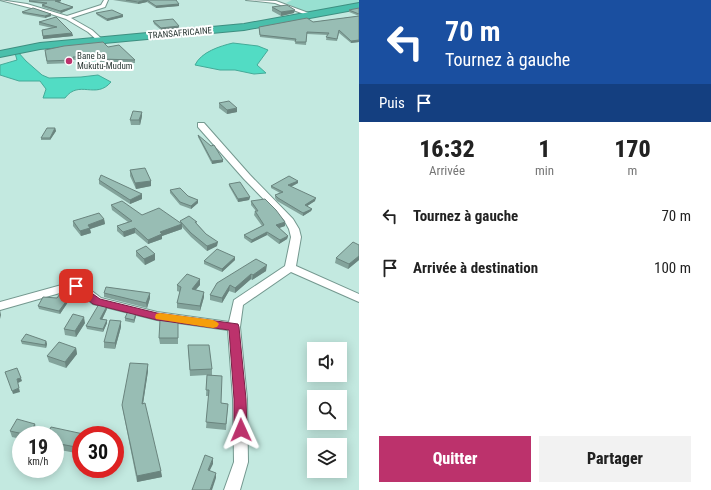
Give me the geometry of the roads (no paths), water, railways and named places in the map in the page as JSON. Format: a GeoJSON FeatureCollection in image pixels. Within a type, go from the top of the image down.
{"type":"FeatureCollection","features":[{"type":"Feature","properties":{"kind":"highway","name":"TRANSAFRICAINE"},"geometry":{"type":"LineString","coordinates":[[0,54],[40,46],[244,27],[359,6]]}},
{"type":"Feature","properties":{"kind":"street"},"geometry":{"type":"LineString","coordinates":[[1,0],[38,7],[79,25],[100,40]]}},
{"type":"Feature","properties":{"kind":"street"},"geometry":{"type":"LineString","coordinates":[[65,18],[103,6],[106,0]]}},
{"type":"Feature","properties":{"kind":"street"},"geometry":{"type":"LineString","coordinates":[[248,0],[277,1],[311,15]]}},
{"type":"Feature","properties":{"kind":"street"},"geometry":{"type":"LineString","coordinates":[[78,14],[79,25]]}},
{"type":"Feature","properties":{"kind":"street"},"geometry":{"type":"LineString","coordinates":[[202,125],[247,178],[288,219],[294,229],[296,237],[290,268],[238,303],[234,327],[240,399],[241,462],[232,490]]}},
{"type":"Feature","properties":{"kind":"street"},"geometry":{"type":"LineString","coordinates":[[290,268],[359,298]]}},
{"type":"Feature","properties":{"kind":"street"},"geometry":{"type":"LineString","coordinates":[[0,306],[76,286],[97,301],[157,316],[234,327]]}},
{"type":"Feature","properties":{"kind":"place","name":"Bane ba Mukutu-Mudum"},"geometry":{"type":"Point","coordinates":[69,61]}}]}
